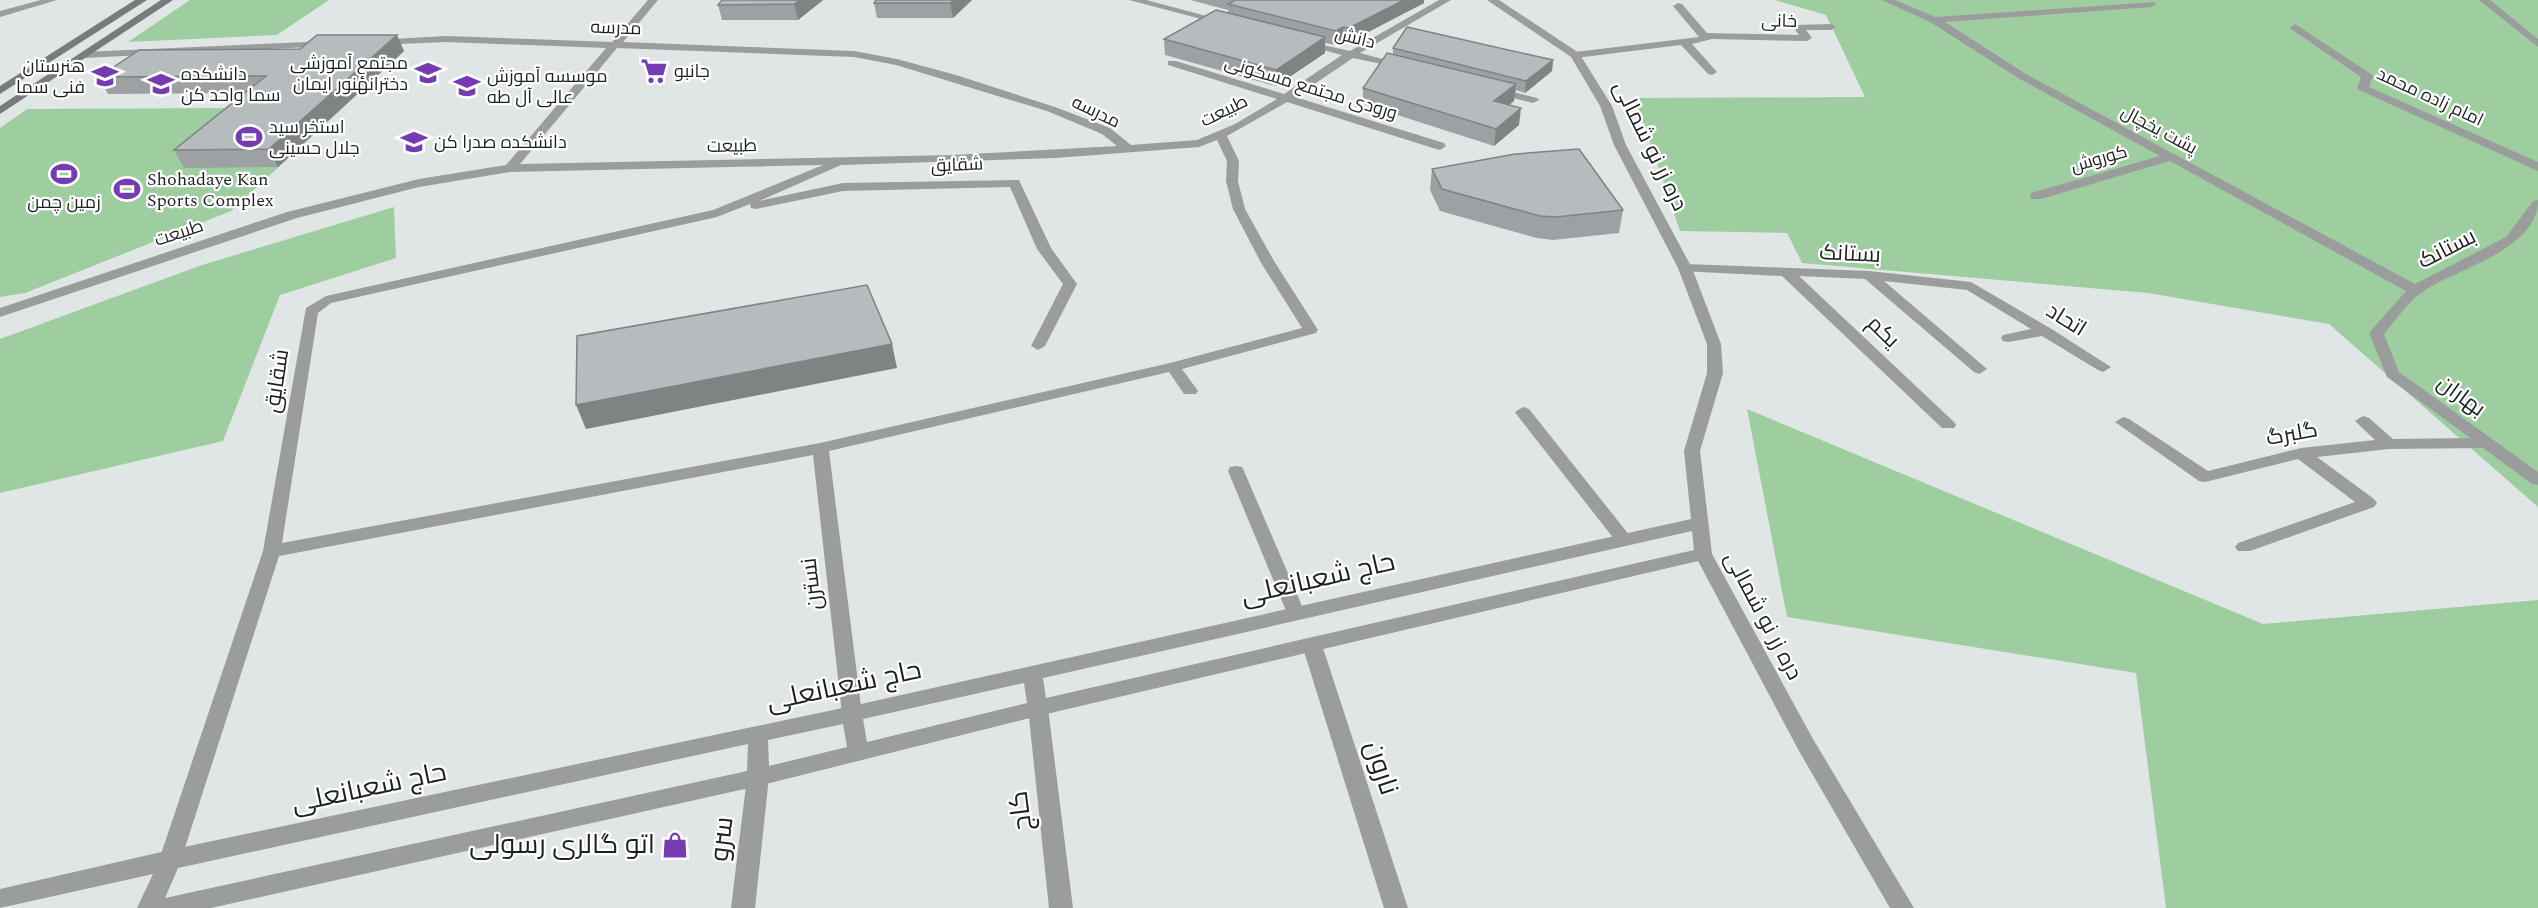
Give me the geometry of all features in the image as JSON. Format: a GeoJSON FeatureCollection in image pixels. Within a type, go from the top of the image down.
{"type":"FeatureCollection","features":[{"type":"Feature","properties":{"kind":"main road"},"geometry":{"type":"LineString","coordinates":[[0,91],[142,0]]}},
{"type":"Feature","properties":{"kind":"main road"},"geometry":{"type":"LineString","coordinates":[[0,111],[168,0]]}},
{"type":"Feature","properties":{"kind":"street"},"geometry":{"type":"LineString","coordinates":[[0,14],[52,0]]}},
{"type":"Feature","properties":{"kind":"street"},"geometry":{"type":"LineString","coordinates":[[510,168],[653,0]]}},
{"type":"Feature","properties":{"kind":"street"},"geometry":{"type":"LineString","coordinates":[[1134,0],[1237,26]]}},
{"type":"Feature","properties":{"kind":"street","name":"طبیعت"},"geometry":{"type":"LineString","coordinates":[[0,313],[292,215],[418,183],[510,168],[952,159],[1179,146],[1221,136],[1352,54],[1446,0]]}},
{"type":"Feature","properties":{"kind":"street","name":"دره زر نو شمالی"},"geometry":{"type":"LineString","coordinates":[[1492,0],[1575,55],[1606,106],[1620,145],[1685,268],[1714,344],[1715,373],[1692,451],[1703,554],[1806,745],[1902,908]]}},
{"type":"Feature","properties":{"kind":"street","name":"پشت یخچال"},"geometry":{"type":"LineString","coordinates":[[1887,0],[1934,20],[2022,76],[2415,290]]}},
{"type":"Feature","properties":{"kind":"street"},"geometry":{"type":"LineString","coordinates":[[2484,0],[2538,44]]}},
{"type":"Feature","properties":{"kind":"street"},"geometry":{"type":"LineString","coordinates":[[1934,20],[2151,4]]}},
{"type":"Feature","properties":{"kind":"street"},"geometry":{"type":"LineString","coordinates":[[1678,6],[1704,36]]}},
{"type":"Feature","properties":{"kind":"street","name":"خانی"},"geometry":{"type":"LineString","coordinates":[[1575,55],[1707,39],[1704,36],[1807,38],[1798,27],[1831,27]]}},
{"type":"Feature","properties":{"kind":"street","name":"امام زاده محمد"},"geometry":{"type":"LineString","coordinates":[[2295,27],[2367,75],[2362,88],[2538,166]]}},
{"type":"Feature","properties":{"kind":"street","name":"مدرسه"},"geometry":{"type":"LineString","coordinates":[[366,42],[446,39],[854,54],[897,62],[1051,109],[1106,131],[1129,149]]}},
{"type":"Feature","properties":{"kind":"street","name":"دانش"},"geometry":{"type":"LineString","coordinates":[[1294,40],[1408,68]]}},
{"type":"Feature","properties":{"kind":"street"},"geometry":{"type":"LineString","coordinates":[[1683,41],[1712,72]]}},
{"type":"Feature","properties":{"kind":"street"},"geometry":{"type":"LineString","coordinates":[[83,55],[344,43]]}},
{"type":"Feature","properties":{"kind":"street","name":"ورودی مجتمع مسکونی"},"geometry":{"type":"LineString","coordinates":[[1172,63],[1440,146]]}},
{"type":"Feature","properties":{"kind":"street"},"geometry":{"type":"LineString","coordinates":[[1476,86],[1533,100]]}},
{"type":"Feature","properties":{"kind":"street"},"geometry":{"type":"LineString","coordinates":[[272,551],[820,448],[1173,367],[1311,330],[1239,209],[1232,181],[1233,161],[1221,136]]}},
{"type":"Feature","properties":{"kind":"street","name":"کوروش"},"geometry":{"type":"LineString","coordinates":[[2036,196],[2171,157]]}},
{"type":"Feature","properties":{"kind":"street","name":"شقایق"},"geometry":{"type":"LineString","coordinates":[[717,213],[844,161]]}},
{"type":"Feature","properties":{"kind":"street","name":"شقایق"},"geometry":{"type":"LineString","coordinates":[[149,908],[170,860],[272,551],[311,311],[326,300],[717,213],[843,188],[1015,183],[1044,249],[1070,284],[1038,346]]}},
{"type":"Feature","properties":{"kind":"street","name":"بستانک"},"geometry":{"type":"LineString","coordinates":[[2376,333],[2415,290],[2511,240],[2538,204]]}},
{"type":"Feature","properties":{"kind":"street","name":"بستانک"},"geometry":{"type":"LineString","coordinates":[[1685,268],[1869,275],[1971,286],[2007,307]]}},
{"type":"Feature","properties":{"kind":"street","name":"یکم"},"geometry":{"type":"LineString","coordinates":[[1786,272],[1948,425]]}},
{"type":"Feature","properties":{"kind":"street"},"geometry":{"type":"LineString","coordinates":[[1869,275],[1979,369]]}},
{"type":"Feature","properties":{"kind":"street","name":"اتحاد"},"geometry":{"type":"LineString","coordinates":[[2007,307],[2103,367]]}},
{"type":"Feature","properties":{"kind":"street"},"geometry":{"type":"LineString","coordinates":[[2008,338],[2045,331]]}},
{"type":"Feature","properties":{"kind":"street","name":"بهاران"},"geometry":{"type":"LineString","coordinates":[[2376,333],[2392,374],[2538,480]]}},
{"type":"Feature","properties":{"kind":"street"},"geometry":{"type":"LineString","coordinates":[[1173,367],[1190,391]]}},
{"type":"Feature","properties":{"kind":"street"},"geometry":{"type":"LineString","coordinates":[[1523,412],[1624,540]]}},
{"type":"Feature","properties":{"kind":"street"},"geometry":{"type":"LineString","coordinates":[[2363,421],[2389,444]]}},
{"type":"Feature","properties":{"kind":"street","name":"گلبرگ"},"geometry":{"type":"LineString","coordinates":[[2124,422],[2205,477],[2301,453],[2389,444],[2486,443]]}},
{"type":"Feature","properties":{"kind":"street","name":"نسترن"},"geometry":{"type":"LineString","coordinates":[[820,448],[858,753]]}},
{"type":"Feature","properties":{"kind":"street"},"geometry":{"type":"LineString","coordinates":[[2244,547],[2368,503],[2301,453]]}},
{"type":"Feature","properties":{"kind":"street"},"geometry":{"type":"LineString","coordinates":[[1236,471],[1296,614]]}},
{"type":"Feature","properties":{"kind":"street","name":"حاج شعبانعلی"},"geometry":{"type":"LineString","coordinates":[[0,899],[170,860],[852,714],[1699,523]]}},
{"type":"Feature","properties":{"kind":"street"},"geometry":{"type":"LineString","coordinates":[[166,908],[758,777],[1038,708],[1703,554]]}},
{"type":"Feature","properties":{"kind":"street","name":"نارون"},"geometry":{"type":"LineString","coordinates":[[1312,645],[1396,908]]}},
{"type":"Feature","properties":{"kind":"street","name":"کاج"},"geometry":{"type":"LineString","coordinates":[[1032,673],[1061,908]]}},
{"type":"Feature","properties":{"kind":"street","name":"سرو"},"geometry":{"type":"LineString","coordinates":[[743,908],[758,777],[758,734]]}},
{"type":"Feature","properties":{"kind":"green space"},"geometry":{"type":"Polygon","coordinates":[[[190,0],[329,0],[277,35],[128,42],[190,0]]]}},
{"type":"Feature","properties":{"kind":"green space"},"geometry":{"type":"Polygon","coordinates":[[[1775,0],[2538,0],[2538,507],[2329,324],[2148,293],[1802,263],[1787,233],[1680,231],[1635,98],[1865,97],[1826,15],[1775,0]]]}},
{"type":"Feature","properties":{"kind":"green space","name":"Shohadaye Kan Sports Complex"},"geometry":{"type":"Polygon","coordinates":[[[404,51],[231,211],[25,293],[0,297],[0,128],[27,109],[230,108],[324,52],[404,51]]]}},
{"type":"Feature","properties":{"kind":"green space"},"geometry":{"type":"Polygon","coordinates":[[[394,207],[396,258],[280,295],[223,441],[0,493],[0,339],[202,265],[394,207]]]}},
{"type":"Feature","properties":{"kind":"green space"},"geometry":{"type":"Polygon","coordinates":[[[1747,409],[2263,624],[2538,600],[2538,908],[2166,908],[2136,673],[1787,617],[1747,409]]]}},
{"type":"Feature","properties":{"kind":"building"},"geometry":{"type":"Polygon","coordinates":[[[722,0],[800,0],[794,4],[718,5],[722,0]]]}},
{"type":"Feature","properties":{"kind":"building"},"geometry":{"type":"Polygon","coordinates":[[[876,0],[954,0],[950,3],[874,3],[876,0]]]}},
{"type":"Feature","properties":{"kind":"building"},"geometry":{"type":"Polygon","coordinates":[[[1235,0],[1404,0],[1349,28],[1343,27],[1336,31],[1228,4],[1235,0]]]}},
{"type":"Feature","properties":{"kind":"building"},"geometry":{"type":"Polygon","coordinates":[[[1216,10],[1325,37],[1276,70],[1164,39],[1216,10]]]}},
{"type":"Feature","properties":{"kind":"building"},"geometry":{"type":"Polygon","coordinates":[[[1407,27],[1553,60],[1526,81],[1393,48],[1407,27]]]}},
{"type":"Feature","properties":{"kind":"building"},"geometry":{"type":"Polygon","coordinates":[[[317,35],[397,35],[269,149],[174,150],[266,76],[99,77],[139,50],[300,49],[317,35]]]}},
{"type":"Feature","properties":{"kind":"building"},"geometry":{"type":"Polygon","coordinates":[[[1387,53],[1516,84],[1494,101],[1521,108],[1496,129],[1363,88],[1387,53]]]}},
{"type":"Feature","properties":{"kind":"building"},"geometry":{"type":"Polygon","coordinates":[[[1579,149],[1623,210],[1556,217],[1540,216],[1442,189],[1432,169],[1515,154],[1579,149]]]}},
{"type":"Feature","properties":{"kind":"building"},"geometry":{"type":"Polygon","coordinates":[[[867,285],[892,344],[576,405],[577,336],[867,285]]]}},
{"type":"Feature","properties":{"kind":"place","name":"جانبو"},"geometry":{"type":"Point","coordinates":[654,71]}},
{"type":"Feature","properties":{"kind":"place","name":"مجتمع آموزشی دخترانهٔنور ایمان"},"geometry":{"type":"Point","coordinates":[428,73]}},
{"type":"Feature","properties":{"kind":"place","name":"هنرستان فنی سما"},"geometry":{"type":"Point","coordinates":[105,76]}},
{"type":"Feature","properties":{"kind":"place","name":"دانشکده سما واحد کن"},"geometry":{"type":"Point","coordinates":[161,84]}},
{"type":"Feature","properties":{"kind":"place","name":"موسسه آموزش عالی آل طه"},"geometry":{"type":"Point","coordinates":[467,86]}},
{"type":"Feature","properties":{"kind":"place","name":"استخر سید جلال حسینی"},"geometry":{"type":"Point","coordinates":[249,137]}},
{"type":"Feature","properties":{"kind":"place","name":"دانشکده صدرا کن"},"geometry":{"type":"Point","coordinates":[414,142]}},
{"type":"Feature","properties":{"kind":"place","name":"زمین چمن"},"geometry":{"type":"Point","coordinates":[64,174]}},
{"type":"Feature","properties":{"kind":"place","name":"Shohadaye Kan Sports Complex"},"geometry":{"type":"Point","coordinates":[127,189]}},
{"type":"Feature","properties":{"kind":"place","name":"اتو گالری رسولی"},"geometry":{"type":"Point","coordinates":[675,845]}}]}
